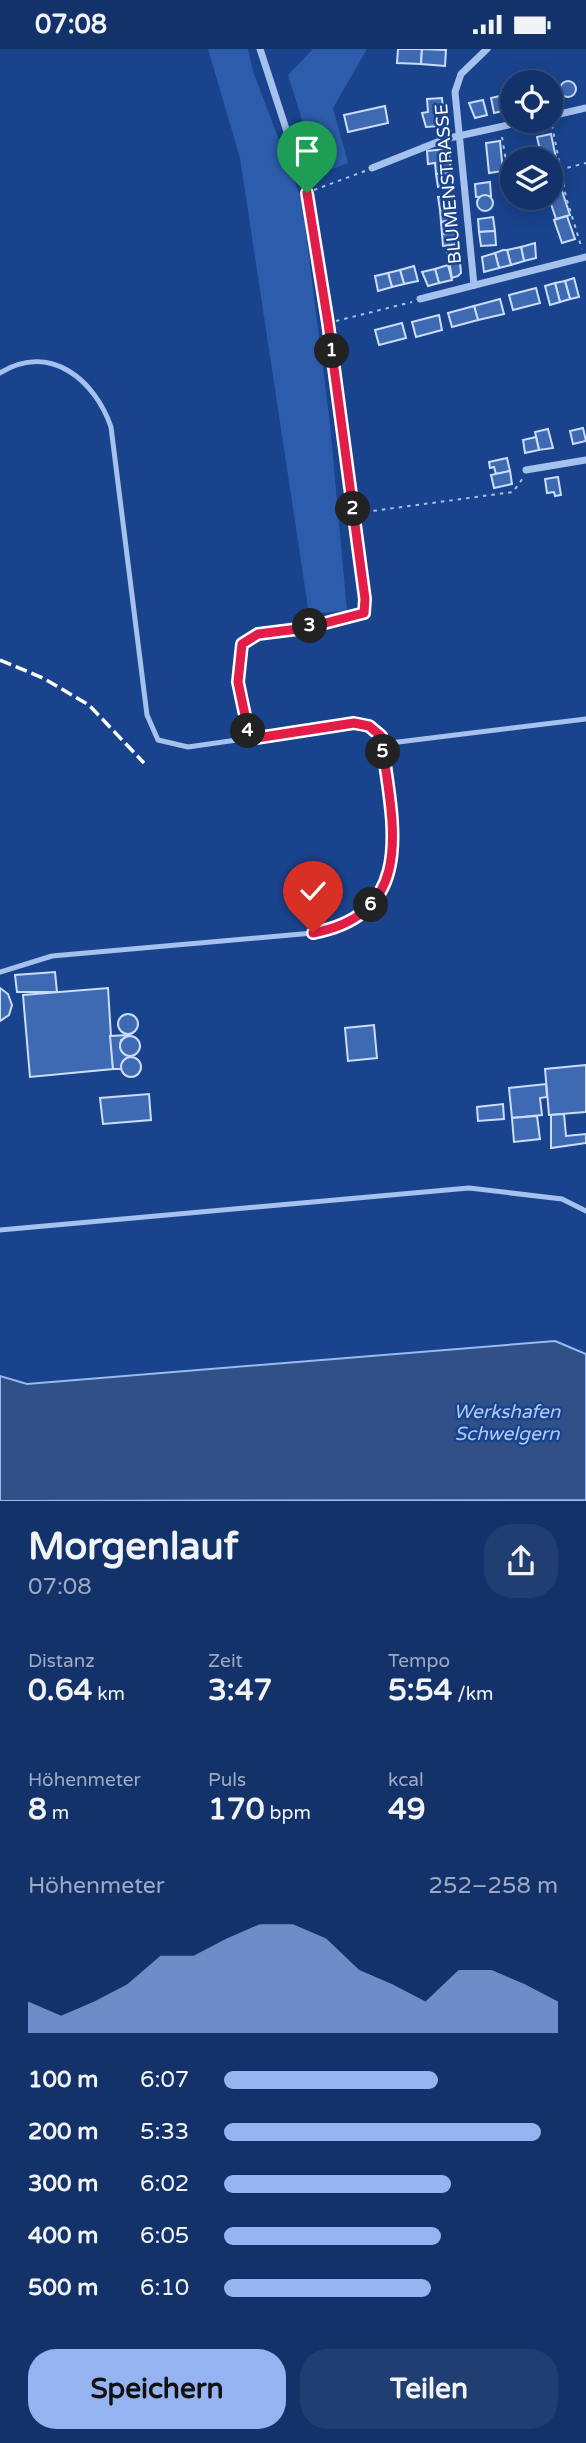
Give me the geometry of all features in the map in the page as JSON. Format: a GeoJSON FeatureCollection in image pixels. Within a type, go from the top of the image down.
{"type":"FeatureCollection","features":[{"type":"Feature","properties":{"kind":"street"},"geometry":{"type":"LineString","coordinates":[[250,739],[238,682],[242,644],[258,634],[306,628],[364,613],[365,599],[328,323],[307,193],[260,49]]}},
{"type":"Feature","properties":{"kind":"street","name":"BLUMENSTRASSE"},"geometry":{"type":"LineString","coordinates":[[474,285],[457,83],[487,49]]}},
{"type":"Feature","properties":{"kind":"street"},"geometry":{"type":"LineString","coordinates":[[563,115],[586,108]]}},
{"type":"Feature","properties":{"kind":"street"},"geometry":{"type":"LineString","coordinates":[[372,169],[460,135],[500,126]]}},
{"type":"Feature","properties":{"kind":"street"},"geometry":{"type":"LineString","coordinates":[[420,299],[585,257]]}},
{"type":"Feature","properties":{"kind":"street"},"geometry":{"type":"LineString","coordinates":[[526,470],[586,460]]}},
{"type":"Feature","properties":{"kind":"lane"},"geometry":{"type":"LineString","coordinates":[[0,373],[12,365],[45,362],[81,377],[103,403],[111,428],[147,715],[158,740],[188,747],[354,723],[369,726],[381,736],[394,849],[387,883],[367,910],[340,928],[302,934],[52,956],[0,972]]}},
{"type":"Feature","properties":{"kind":"lane"},"geometry":{"type":"LineString","coordinates":[[382,744],[586,719]]}},
{"type":"Feature","properties":{"kind":"lane"},"geometry":{"type":"LineString","coordinates":[[0,1230],[469,1188],[562,1199],[586,1211]]}},
{"type":"Feature","properties":{"kind":"path"},"geometry":{"type":"LineString","coordinates":[[563,168],[586,163]]}},
{"type":"Feature","properties":{"kind":"path"},"geometry":{"type":"LineString","coordinates":[[307,193],[372,169]]}},
{"type":"Feature","properties":{"kind":"path"},"geometry":{"type":"LineString","coordinates":[[563,180],[585,257]]}},
{"type":"Feature","properties":{"kind":"path"},"geometry":{"type":"LineString","coordinates":[[328,323],[420,299]]}},
{"type":"Feature","properties":{"kind":"path"},"geometry":{"type":"LineString","coordinates":[[365,512],[513,492],[521,484],[526,470]]}},
{"type":"Feature","properties":{"kind":"shaded area"},"geometry":{"type":"Polygon","coordinates":[[[208,49],[248,49],[253,71],[302,201],[330,424],[347,611],[309,614],[240,158],[208,49]]]}},
{"type":"Feature","properties":{"kind":"shaded area"},"geometry":{"type":"Polygon","coordinates":[[[313,49],[367,49],[333,108],[348,163],[319,174],[288,75],[313,49]]]}},
{"type":"Feature","properties":{"kind":"water","name":"Werkshafen Schwelgern"},"geometry":{"type":"Polygon","coordinates":[[[555,1341],[586,1354],[586,1500],[0,1501],[0,1376],[27,1384],[555,1341]]]}},
{"type":"Feature","properties":{"kind":"building"},"geometry":{"type":"Polygon","coordinates":[[[398,49],[422,49],[421,64],[397,63],[398,49]]]}},
{"type":"Feature","properties":{"kind":"building"},"geometry":{"type":"Polygon","coordinates":[[[422,49],[446,50],[445,66],[421,64],[422,49]]]}},
{"type":"Feature","properties":{"kind":"building"},"geometry":{"type":"Polygon","coordinates":[[[568,81],[575,86],[574,95],[563,95],[563,83],[568,81]]]}},
{"type":"Feature","properties":{"kind":"building"},"geometry":{"type":"Polygon","coordinates":[[[500,96],[500,112],[494,113],[491,98],[500,96]]]}},
{"type":"Feature","properties":{"kind":"building"},"geometry":{"type":"Polygon","coordinates":[[[442,98],[443,110],[437,112],[439,126],[426,127],[422,113],[428,112],[427,99],[442,98]]]}},
{"type":"Feature","properties":{"kind":"building"},"geometry":{"type":"Polygon","coordinates":[[[483,100],[487,115],[475,118],[469,103],[483,100]]]}},
{"type":"Feature","properties":{"kind":"building"},"geometry":{"type":"Polygon","coordinates":[[[385,106],[388,123],[348,132],[344,115],[385,106]]]}},
{"type":"Feature","properties":{"kind":"building"},"geometry":{"type":"Polygon","coordinates":[[[551,134],[554,147],[539,147],[537,137],[551,134]]]}},
{"type":"Feature","properties":{"kind":"building"},"geometry":{"type":"Polygon","coordinates":[[[500,141],[500,171],[489,173],[486,143],[500,141]]]}},
{"type":"Feature","properties":{"kind":"building"},"geometry":{"type":"Polygon","coordinates":[[[427,151],[449,151],[451,172],[436,174],[435,163],[428,164],[427,151]]]}},
{"type":"Feature","properties":{"kind":"building"},"geometry":{"type":"Polygon","coordinates":[[[451,172],[453,185],[438,187],[436,174],[451,172]]]}},
{"type":"Feature","properties":{"kind":"building"},"geometry":{"type":"Polygon","coordinates":[[[490,182],[491,196],[476,197],[475,184],[490,182]]]}},
{"type":"Feature","properties":{"kind":"building"},"geometry":{"type":"Polygon","coordinates":[[[563,194],[570,215],[556,219],[553,210],[563,210],[563,194]]]}},
{"type":"Feature","properties":{"kind":"building"},"geometry":{"type":"Polygon","coordinates":[[[485,195],[491,197],[491,209],[485,211],[479,209],[477,203],[479,197],[485,195]]]}},
{"type":"Feature","properties":{"kind":"building"},"geometry":{"type":"Polygon","coordinates":[[[454,196],[455,208],[440,210],[438,197],[454,196]]]}},
{"type":"Feature","properties":{"kind":"building"},"geometry":{"type":"Polygon","coordinates":[[[455,208],[456,220],[441,222],[440,210],[455,208]]]}},
{"type":"Feature","properties":{"kind":"building"},"geometry":{"type":"Polygon","coordinates":[[[567,216],[575,239],[562,243],[554,220],[567,216]]]}},
{"type":"Feature","properties":{"kind":"building"},"geometry":{"type":"Polygon","coordinates":[[[493,217],[495,231],[479,232],[478,219],[493,217]]]}},
{"type":"Feature","properties":{"kind":"building"},"geometry":{"type":"Polygon","coordinates":[[[456,220],[457,232],[442,234],[441,222],[456,220]]]}},
{"type":"Feature","properties":{"kind":"building"},"geometry":{"type":"Polygon","coordinates":[[[495,231],[496,245],[481,246],[479,232],[495,231]]]}},
{"type":"Feature","properties":{"kind":"building"},"geometry":{"type":"Polygon","coordinates":[[[457,232],[459,244],[443,246],[442,234],[457,232]]]}},
{"type":"Feature","properties":{"kind":"building"},"geometry":{"type":"Polygon","coordinates":[[[535,243],[536,258],[524,261],[521,247],[535,243]]]}},
{"type":"Feature","properties":{"kind":"building"},"geometry":{"type":"Polygon","coordinates":[[[521,247],[524,261],[511,265],[507,250],[521,247]]]}},
{"type":"Feature","properties":{"kind":"building"},"geometry":{"type":"Polygon","coordinates":[[[447,250],[459,252],[461,273],[452,278],[447,250]]]}},
{"type":"Feature","properties":{"kind":"building"},"geometry":{"type":"Polygon","coordinates":[[[507,250],[511,265],[499,268],[495,253],[507,250]]]}},
{"type":"Feature","properties":{"kind":"building"},"geometry":{"type":"Polygon","coordinates":[[[495,253],[499,268],[484,272],[482,257],[495,253]]]}},
{"type":"Feature","properties":{"kind":"building"},"geometry":{"type":"Polygon","coordinates":[[[448,265],[452,280],[439,283],[435,269],[448,265]]]}},
{"type":"Feature","properties":{"kind":"building"},"geometry":{"type":"Polygon","coordinates":[[[414,266],[418,281],[404,284],[400,270],[414,266]]]}},
{"type":"Feature","properties":{"kind":"building"},"geometry":{"type":"Polygon","coordinates":[[[435,269],[439,283],[428,286],[422,272],[435,269]]]}},
{"type":"Feature","properties":{"kind":"building"},"geometry":{"type":"Polygon","coordinates":[[[400,270],[404,284],[392,287],[388,273],[400,270]]]}},
{"type":"Feature","properties":{"kind":"building"},"geometry":{"type":"Polygon","coordinates":[[[388,273],[392,287],[378,291],[375,276],[388,273]]]}},
{"type":"Feature","properties":{"kind":"building"},"geometry":{"type":"Polygon","coordinates":[[[574,278],[579,297],[570,299],[565,281],[574,278]]]}},
{"type":"Feature","properties":{"kind":"building"},"geometry":{"type":"Polygon","coordinates":[[[565,281],[570,299],[560,302],[555,283],[565,281]]]}},
{"type":"Feature","properties":{"kind":"building"},"geometry":{"type":"Polygon","coordinates":[[[555,283],[560,302],[550,305],[545,286],[555,283]]]}},
{"type":"Feature","properties":{"kind":"building"},"geometry":{"type":"Polygon","coordinates":[[[536,288],[540,303],[513,310],[509,295],[536,288]]]}},
{"type":"Feature","properties":{"kind":"building"},"geometry":{"type":"Polygon","coordinates":[[[500,299],[504,314],[478,320],[474,306],[500,299]]]}},
{"type":"Feature","properties":{"kind":"building"},"geometry":{"type":"Polygon","coordinates":[[[474,306],[478,320],[452,327],[448,313],[474,306]]]}},
{"type":"Feature","properties":{"kind":"building"},"geometry":{"type":"Polygon","coordinates":[[[439,315],[442,330],[416,337],[412,322],[439,315]]]}},
{"type":"Feature","properties":{"kind":"building"},"geometry":{"type":"Polygon","coordinates":[[[402,323],[406,338],[379,345],[375,330],[402,323]]]}},
{"type":"Feature","properties":{"kind":"building"},"geometry":{"type":"Polygon","coordinates":[[[583,428],[586,441],[573,444],[570,431],[583,428]]]}},
{"type":"Feature","properties":{"kind":"building"},"geometry":{"type":"Polygon","coordinates":[[[548,429],[553,448],[539,450],[535,432],[548,429]]]}},
{"type":"Feature","properties":{"kind":"building"},"geometry":{"type":"Polygon","coordinates":[[[536,437],[539,450],[525,453],[523,440],[536,437]]]}},
{"type":"Feature","properties":{"kind":"building"},"geometry":{"type":"Polygon","coordinates":[[[507,458],[510,471],[496,474],[494,467],[490,468],[489,462],[507,458]]]}},
{"type":"Feature","properties":{"kind":"building"},"geometry":{"type":"Polygon","coordinates":[[[510,471],[512,484],[494,488],[491,475],[510,471]]]}},
{"type":"Feature","properties":{"kind":"building"},"geometry":{"type":"Polygon","coordinates":[[[558,477],[561,495],[547,493],[545,479],[558,477]]]}},
{"type":"Feature","properties":{"kind":"building"},"geometry":{"type":"Polygon","coordinates":[[[55,972],[57,992],[17,992],[15,975],[55,972]]]}},
{"type":"Feature","properties":{"kind":"building"},"geometry":{"type":"Polygon","coordinates":[[[0,988],[8,994],[12,1005],[9,1015],[0,1021],[0,988]]]}},
{"type":"Feature","properties":{"kind":"building"},"geometry":{"type":"Polygon","coordinates":[[[108,988],[113,1069],[30,1077],[23,995],[108,988]]]}},
{"type":"Feature","properties":{"kind":"building"},"geometry":{"type":"Polygon","coordinates":[[[128,1014],[135,1017],[138,1024],[135,1031],[128,1034],[121,1031],[118,1024],[121,1017],[128,1014]]]}},
{"type":"Feature","properties":{"kind":"building"},"geometry":{"type":"Polygon","coordinates":[[[374,1025],[377,1058],[348,1061],[345,1028],[374,1025]]]}},
{"type":"Feature","properties":{"kind":"building"},"geometry":{"type":"Polygon","coordinates":[[[129,1035],[121,1040],[120,1047],[131,1057],[123,1061],[122,1069],[113,1069],[110,1036],[129,1035]]]}},
{"type":"Feature","properties":{"kind":"building"},"geometry":{"type":"Polygon","coordinates":[[[130,1036],[137,1039],[140,1046],[137,1053],[130,1056],[123,1053],[120,1046],[123,1039],[130,1036]]]}},
{"type":"Feature","properties":{"kind":"building"},"geometry":{"type":"Polygon","coordinates":[[[131,1057],[138,1060],[141,1067],[138,1074],[131,1077],[124,1074],[121,1067],[124,1060],[131,1057]]]}},
{"type":"Feature","properties":{"kind":"building"},"geometry":{"type":"Polygon","coordinates":[[[586,1065],[586,1112],[549,1115],[545,1069],[586,1065]]]}},
{"type":"Feature","properties":{"kind":"building"},"geometry":{"type":"Polygon","coordinates":[[[546,1084],[547,1097],[540,1098],[542,1115],[512,1118],[509,1088],[546,1084]]]}},
{"type":"Feature","properties":{"kind":"building"},"geometry":{"type":"Polygon","coordinates":[[[149,1094],[151,1120],[103,1124],[100,1098],[149,1094]]]}},
{"type":"Feature","properties":{"kind":"building"},"geometry":{"type":"Polygon","coordinates":[[[503,1104],[504,1119],[478,1121],[477,1107],[503,1104]]]}},
{"type":"Feature","properties":{"kind":"building"},"geometry":{"type":"Polygon","coordinates":[[[564,1114],[566,1136],[586,1134],[586,1143],[551,1148],[551,1115],[564,1114]]]}},
{"type":"Feature","properties":{"kind":"building"},"geometry":{"type":"Polygon","coordinates":[[[537,1116],[540,1139],[514,1142],[512,1118],[537,1116]]]}},
{"type":"Feature","properties":{"kind":"railway"},"geometry":{"type":"LineString","coordinates":[[0,660],[43,678],[89,705],[144,763]]}},
{"type":"Feature","properties":{"kind":"route"},"geometry":{"type":"LineString","coordinates":[[307,193],[328,323],[365,599],[364,613],[306,628],[258,634],[242,644],[238,682],[250,739],[354,723],[369,726],[381,736],[394,849],[387,883],[367,910],[340,928],[313,933]]}}]}
